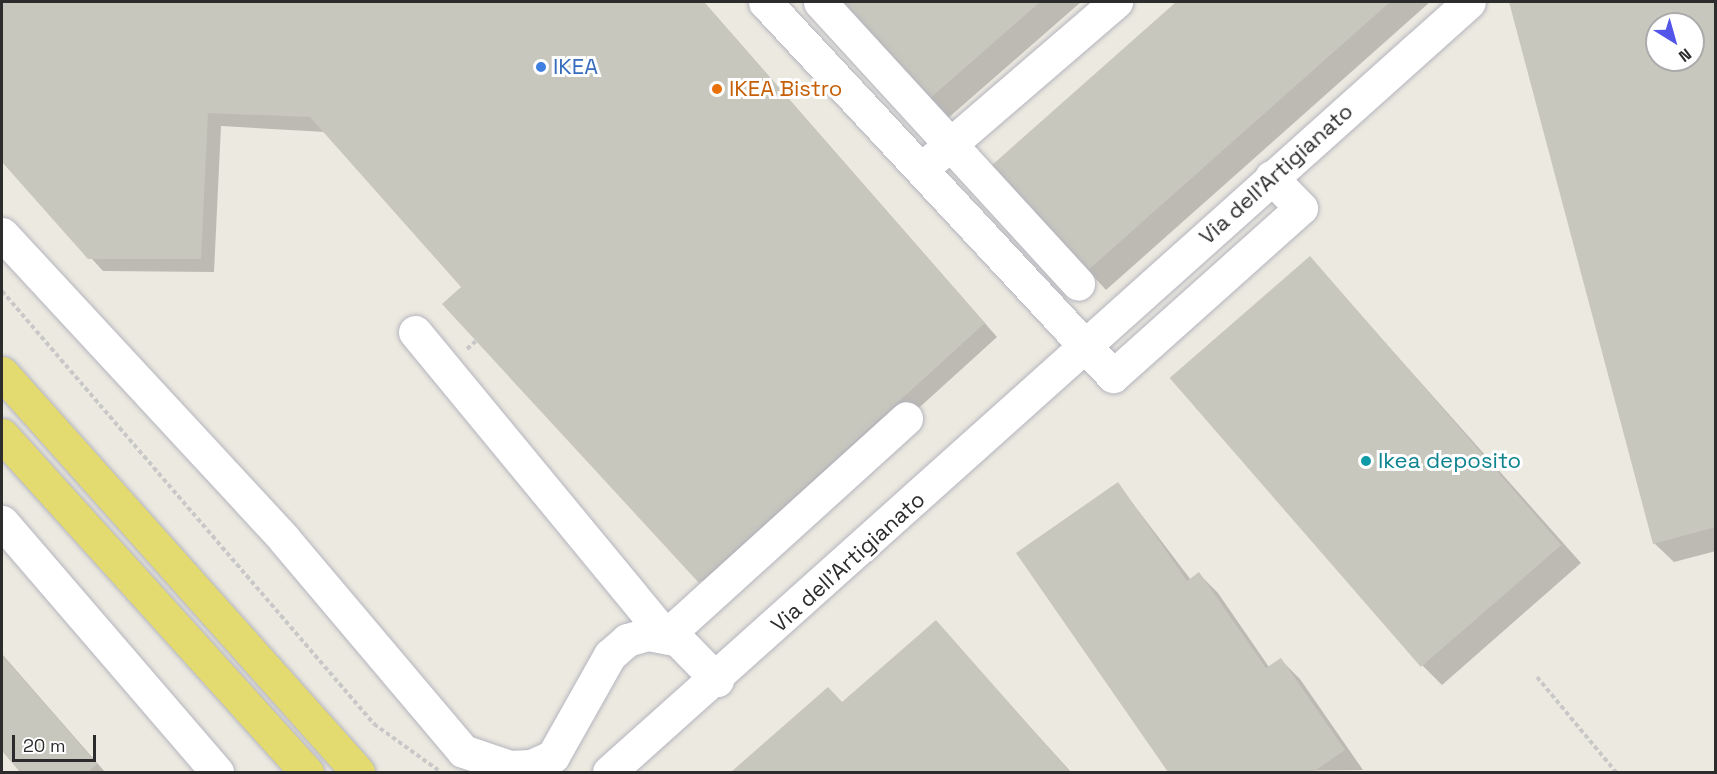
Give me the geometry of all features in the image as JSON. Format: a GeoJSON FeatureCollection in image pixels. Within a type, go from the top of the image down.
{"type":"FeatureCollection","features":[{"type":"Feature","properties":{"kind":"main road"},"geometry":{"type":"LineString","coordinates":[[2,354],[67,444]]}},
{"type":"Feature","properties":{"kind":"main road"},"geometry":{"type":"LineString","coordinates":[[2,373],[358,772]]}},
{"type":"Feature","properties":{"kind":"main road"},"geometry":{"type":"LineString","coordinates":[[2,435],[307,772]]}},
{"type":"Feature","properties":{"kind":"street"},"geometry":{"type":"LineString","coordinates":[[765,2],[1084,348],[1113,376],[1301,208],[1271,177]]}},
{"type":"Feature","properties":{"kind":"street"},"geometry":{"type":"LineString","coordinates":[[820,2],[1078,284]]}},
{"type":"Feature","properties":{"kind":"street"},"geometry":{"type":"LineString","coordinates":[[920,171],[1116,2]]}},
{"type":"Feature","properties":{"kind":"street","name":"Via dell'Artigianato"},"geometry":{"type":"LineString","coordinates":[[609,772],[717,680],[1271,177],[1469,2]]}},
{"type":"Feature","properties":{"kind":"street"},"geometry":{"type":"LineString","coordinates":[[2,234],[284,539],[463,751],[510,767],[531,766],[553,756],[610,655],[627,640],[666,636],[906,418]]}},
{"type":"Feature","properties":{"kind":"street"},"geometry":{"type":"LineString","coordinates":[[415,332],[666,636],[692,651],[717,680]]}},
{"type":"Feature","properties":{"kind":"street"},"geometry":{"type":"LineString","coordinates":[[7,538],[217,772]]}},
{"type":"Feature","properties":{"kind":"path"},"geometry":{"type":"LineString","coordinates":[[2,291],[374,724],[442,772]]}},
{"type":"Feature","properties":{"kind":"path"},"geometry":{"type":"LineString","coordinates":[[1537,677],[1616,772]]}},
{"type":"Feature","properties":{"kind":"building"},"geometry":{"type":"Polygon","coordinates":[[[2,2],[704,2],[985,323],[699,583],[442,304],[461,287],[310,117],[208,113],[201,259],[88,259],[2,162],[2,2]]]}},
{"type":"Feature","properties":{"kind":"building"},"geometry":{"type":"Polygon","coordinates":[[[839,2],[1040,2],[927,101],[839,2]]]}},
{"type":"Feature","properties":{"kind":"building"},"geometry":{"type":"Polygon","coordinates":[[[1176,2],[1390,2],[1086,272],[991,166],[1176,2]]]}},
{"type":"Feature","properties":{"kind":"building"},"geometry":{"type":"Polygon","coordinates":[[[1509,2],[1716,2],[1716,527],[1653,544],[1509,2]]]}},
{"type":"Feature","properties":{"kind":"building","name":"Ikea deposito"},"geometry":{"type":"Polygon","coordinates":[[[1310,256],[1561,545],[1421,667],[1170,378],[1310,256]]]}},
{"type":"Feature","properties":{"kind":"building"},"geometry":{"type":"Polygon","coordinates":[[[1118,482],[1187,581],[1199,572],[1266,668],[1281,658],[1345,750],[1313,772],[1168,772],[1016,553],[1118,482]]]}},
{"type":"Feature","properties":{"kind":"building"},"geometry":{"type":"Polygon","coordinates":[[[936,620],[1070,772],[731,772],[828,687],[842,702],[936,620]]]}},
{"type":"Feature","properties":{"kind":"building"},"geometry":{"type":"Polygon","coordinates":[[[2,655],[97,764],[88,772],[20,772],[2,751],[2,655]]]}},
{"type":"Feature","properties":{"kind":"place","name":"IKEA"},"geometry":{"type":"Point","coordinates":[541,67]}},
{"type":"Feature","properties":{"kind":"place","name":"IKEA Bistro"},"geometry":{"type":"Point","coordinates":[717,89]}},
{"type":"Feature","properties":{"kind":"place","name":"Ikea deposito"},"geometry":{"type":"Point","coordinates":[1366,461]}}]}
